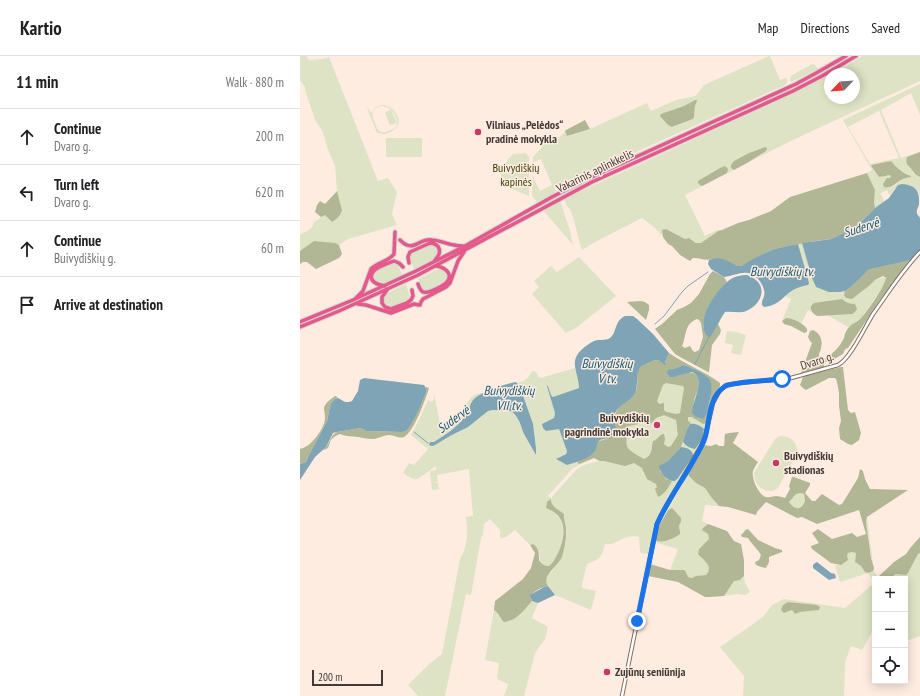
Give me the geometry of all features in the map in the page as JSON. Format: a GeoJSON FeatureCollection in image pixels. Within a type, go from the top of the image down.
{"type":"FeatureCollection","features":[{"type":"Feature","properties":{"kind":"highway","name":"Vakarinis aplinkkelis"},"geometry":{"type":"LineString","coordinates":[[465,248],[531,208],[577,184],[796,84],[846,56]]}},
{"type":"Feature","properties":{"kind":"highway","name":"Vakarinis aplinkkelis"},"geometry":{"type":"LineString","coordinates":[[300,327],[434,265],[574,191],[793,91],[856,56]]}},
{"type":"Feature","properties":{"kind":"highway"},"geometry":{"type":"LineString","coordinates":[[395,232],[394,254],[389,259],[371,269],[363,291],[354,302],[366,304],[391,312],[414,304],[419,305],[423,299],[446,287],[450,283],[458,261],[465,248],[430,239],[415,246],[409,246],[400,240]]}},
{"type":"Feature","properties":{"kind":"highway"},"geometry":{"type":"LineString","coordinates":[[409,263],[408,257],[410,252],[430,243],[436,244],[438,247],[439,254],[434,265],[443,267],[447,271],[449,277],[446,283],[430,292],[422,291],[418,284]]}},
{"type":"Feature","properties":{"kind":"highway"},"geometry":{"type":"LineString","coordinates":[[403,267],[394,261],[374,270],[372,277],[375,284],[387,288],[382,297],[382,303],[385,307],[391,309],[407,303],[413,296],[412,290]]}},
{"type":"Feature","properties":{"kind":"highway","name":"Vakarinis aplinkkelis"},"geometry":{"type":"LineString","coordinates":[[300,322],[354,302]]}},
{"type":"Feature","properties":{"kind":"main road","name":"Dvaro g."},"geometry":{"type":"LineString","coordinates":[[622,696],[657,524],[696,458],[706,434],[713,404],[719,392],[728,385],[791,378],[841,363],[892,287],[920,252]]}},
{"type":"Feature","properties":{"kind":"green space"},"geometry":{"type":"Polygon","coordinates":[[[300,56],[306,56],[309,60],[329,57],[378,181],[388,178],[397,192],[392,214],[397,225],[348,239],[339,245],[335,243],[300,251],[300,234],[309,230],[314,222],[325,215],[342,210],[337,191],[335,166],[327,147],[323,132],[315,120],[305,87],[300,80],[300,56]]]}},
{"type":"Feature","properties":{"kind":"green space"},"geometry":{"type":"Polygon","coordinates":[[[769,56],[780,80],[787,78],[787,83],[785,85],[596,170],[560,189],[558,185],[554,187],[556,192],[537,202],[532,196],[533,157],[542,147],[542,143],[546,139],[553,136],[560,137],[565,131],[568,136],[590,129],[647,103],[651,111],[676,100],[696,96],[704,85],[769,56]],[[695,100],[660,115],[672,127],[693,119],[697,101],[695,100]],[[541,159],[534,162],[533,176],[540,191],[552,185],[541,159]]]}},
{"type":"Feature","properties":{"kind":"green space"},"geometry":{"type":"Polygon","coordinates":[[[862,56],[920,56],[920,81],[747,163],[766,151],[765,147],[749,153],[741,158],[734,170],[740,167],[685,195],[705,236],[717,230],[722,230],[717,231],[702,243],[697,243],[689,238],[685,239],[666,229],[662,234],[664,238],[655,228],[642,218],[582,250],[574,220],[564,199],[791,95],[824,78],[824,104],[860,104],[860,68],[843,68],[862,56]]]}},
{"type":"Feature","properties":{"kind":"green space"},"geometry":{"type":"Polygon","coordinates":[[[812,64],[818,69],[791,82],[790,78],[792,75],[812,64]]]}},
{"type":"Feature","properties":{"kind":"green space"},"geometry":{"type":"Polygon","coordinates":[[[920,84],[920,115],[911,93],[881,110],[901,158],[920,151],[918,153],[908,157],[910,168],[914,174],[920,177],[920,196],[918,190],[895,188],[890,196],[887,190],[881,193],[884,202],[875,208],[875,190],[867,173],[872,170],[843,120],[920,84]],[[879,111],[848,127],[870,164],[899,158],[879,111]],[[891,161],[871,165],[879,177],[888,175],[891,176],[883,183],[888,188],[894,186],[900,180],[911,177],[899,170],[891,161]]]}},
{"type":"Feature","properties":{"kind":"green space"},"geometry":{"type":"Polygon","coordinates":[[[695,100],[697,101],[693,119],[672,127],[668,125],[660,116],[661,114],[684,106],[695,100]]]}},
{"type":"Feature","properties":{"kind":"green space"},"geometry":{"type":"Polygon","coordinates":[[[384,105],[389,107],[396,113],[398,117],[398,126],[388,133],[377,133],[367,108],[371,113],[376,107],[384,105]],[[382,106],[376,108],[373,112],[376,126],[380,132],[388,132],[397,125],[397,123],[390,125],[385,113],[391,109],[382,106]],[[391,110],[397,123],[396,118],[391,110]]]}},
{"type":"Feature","properties":{"kind":"green space"},"geometry":{"type":"Polygon","coordinates":[[[585,120],[590,129],[567,136],[566,130],[585,120]]]}},
{"type":"Feature","properties":{"kind":"green space"},"geometry":{"type":"Polygon","coordinates":[[[386,138],[422,138],[422,157],[386,157],[386,138]]]}},
{"type":"Feature","properties":{"kind":"green space"},"geometry":{"type":"Polygon","coordinates":[[[765,147],[767,148],[766,151],[747,163],[734,170],[731,168],[734,161],[765,147]]]}},
{"type":"Feature","properties":{"kind":"green space"},"geometry":{"type":"Polygon","coordinates":[[[920,152],[920,177],[915,174],[906,162],[907,157],[920,152]]]}},
{"type":"Feature","properties":{"kind":"green space","name":"Buivydiškių kapinės"},"geometry":{"type":"Polygon","coordinates":[[[526,153],[529,157],[529,196],[498,183],[506,162],[513,154],[526,153]]]}},
{"type":"Feature","properties":{"kind":"green space"},"geometry":{"type":"Polygon","coordinates":[[[891,161],[900,170],[911,177],[902,179],[891,186],[884,187],[883,184],[887,178],[890,178],[891,176],[888,175],[879,177],[871,165],[891,161]]]}},
{"type":"Feature","properties":{"kind":"green space"},"geometry":{"type":"Polygon","coordinates":[[[725,166],[728,169],[727,173],[702,186],[698,183],[698,181],[725,166]]]}},
{"type":"Feature","properties":{"kind":"green space"},"geometry":{"type":"Polygon","coordinates":[[[867,173],[875,190],[875,208],[855,228],[831,239],[774,249],[741,266],[737,266],[712,259],[707,260],[693,258],[690,261],[680,255],[663,237],[662,230],[666,229],[685,239],[689,238],[696,243],[701,243],[718,231],[771,211],[790,197],[867,173]]]}},
{"type":"Feature","properties":{"kind":"green space"},"geometry":{"type":"Polygon","coordinates":[[[337,191],[342,210],[341,214],[336,220],[332,222],[325,215],[321,217],[315,212],[320,201],[325,204],[337,191]]]}},
{"type":"Feature","properties":{"kind":"green space"},"geometry":{"type":"Polygon","coordinates":[[[560,201],[569,227],[573,245],[543,210],[560,201]]]}},
{"type":"Feature","properties":{"kind":"green space"},"geometry":{"type":"Polygon","coordinates":[[[314,241],[335,243],[339,245],[342,254],[339,258],[316,269],[307,262],[300,264],[300,251],[314,241]]]}},
{"type":"Feature","properties":{"kind":"green space"},"geometry":{"type":"Polygon","coordinates":[[[802,243],[816,287],[840,292],[845,291],[844,295],[856,296],[875,280],[885,277],[886,280],[878,294],[861,318],[848,327],[827,315],[852,314],[853,303],[848,303],[845,300],[816,303],[811,310],[813,313],[808,310],[801,324],[788,318],[782,321],[791,299],[785,296],[795,289],[807,285],[798,244],[802,243]]]}},
{"type":"Feature","properties":{"kind":"green space"},"geometry":{"type":"Polygon","coordinates":[[[428,244],[435,247],[438,254],[434,259],[414,269],[410,259],[411,254],[428,244]]]}},
{"type":"Feature","properties":{"kind":"green space"},"geometry":{"type":"Polygon","coordinates":[[[579,257],[616,296],[576,328],[566,333],[532,294],[539,287],[534,281],[551,266],[557,272],[579,257]]]}},
{"type":"Feature","properties":{"kind":"green space"},"geometry":{"type":"Polygon","coordinates":[[[911,260],[880,300],[843,354],[824,363],[824,367],[801,373],[812,343],[808,337],[810,331],[815,331],[820,337],[822,345],[819,358],[822,360],[829,356],[840,345],[848,328],[860,319],[872,304],[886,278],[883,276],[875,280],[852,299],[846,298],[844,295],[845,291],[871,267],[911,260]]]}},
{"type":"Feature","properties":{"kind":"green space"},"geometry":{"type":"Polygon","coordinates":[[[395,262],[402,275],[383,284],[375,281],[375,273],[386,265],[395,262]]]}},
{"type":"Feature","properties":{"kind":"green space"},"geometry":{"type":"Polygon","coordinates":[[[438,269],[447,273],[447,279],[441,285],[426,291],[422,288],[418,279],[438,269]]]}},
{"type":"Feature","properties":{"kind":"green space"},"geometry":{"type":"Polygon","coordinates":[[[713,271],[724,277],[727,282],[710,303],[705,314],[703,327],[714,331],[718,324],[721,330],[720,334],[712,345],[708,372],[675,354],[655,329],[677,310],[691,303],[699,294],[713,271]],[[697,319],[693,321],[686,330],[682,346],[685,348],[690,346],[695,352],[699,350],[703,337],[701,323],[697,319]]]}},
{"type":"Feature","properties":{"kind":"green space"},"geometry":{"type":"Polygon","coordinates":[[[406,284],[410,299],[393,307],[384,304],[383,298],[386,294],[406,284]]]}},
{"type":"Feature","properties":{"kind":"green space"},"geometry":{"type":"Polygon","coordinates":[[[842,299],[848,303],[855,304],[857,309],[855,312],[852,314],[818,316],[811,311],[811,306],[814,303],[842,299]]]}},
{"type":"Feature","properties":{"kind":"green space"},"geometry":{"type":"Polygon","coordinates":[[[641,301],[649,305],[646,320],[627,302],[641,301]]]}},
{"type":"Feature","properties":{"kind":"green space"},"geometry":{"type":"Polygon","coordinates":[[[786,318],[798,321],[807,329],[807,332],[804,333],[784,324],[782,321],[786,318]]]}},
{"type":"Feature","properties":{"kind":"green space"},"geometry":{"type":"Polygon","coordinates":[[[727,331],[746,335],[741,355],[731,353],[733,345],[725,343],[727,331]]]}},
{"type":"Feature","properties":{"kind":"green space"},"geometry":{"type":"Polygon","coordinates":[[[669,353],[714,379],[720,383],[720,386],[710,402],[702,441],[657,519],[648,554],[641,553],[639,537],[629,537],[613,543],[605,544],[600,557],[587,564],[582,584],[582,588],[596,591],[591,610],[555,595],[546,583],[565,543],[567,532],[563,516],[564,514],[551,504],[550,501],[546,508],[554,512],[561,521],[563,526],[563,537],[558,553],[549,566],[541,564],[537,549],[533,544],[530,545],[515,530],[506,537],[500,538],[500,530],[490,519],[484,524],[471,595],[466,594],[445,696],[418,696],[408,685],[428,665],[442,654],[460,559],[466,544],[466,517],[473,516],[469,469],[437,475],[438,482],[434,483],[438,483],[439,489],[432,490],[430,471],[436,470],[436,466],[418,479],[412,478],[403,473],[409,463],[414,465],[428,449],[411,435],[428,400],[432,402],[434,399],[434,393],[440,424],[442,429],[447,431],[452,428],[458,420],[470,399],[475,395],[483,393],[475,398],[466,415],[454,429],[434,442],[435,445],[464,429],[488,411],[511,411],[518,418],[524,434],[536,455],[534,431],[526,403],[517,383],[526,379],[531,372],[535,371],[540,378],[575,368],[579,388],[553,397],[548,386],[555,413],[554,418],[567,451],[556,459],[567,465],[665,362],[669,353]],[[690,424],[684,443],[693,449],[702,440],[704,429],[690,424]],[[594,458],[573,468],[548,496],[551,498],[576,470],[584,465],[599,461],[594,458]]]}},
{"type":"Feature","properties":{"kind":"green space"},"geometry":{"type":"Polygon","coordinates":[[[669,353],[714,379],[720,383],[720,386],[710,402],[706,423],[703,424],[692,417],[688,417],[690,424],[681,447],[668,461],[663,464],[660,471],[666,479],[672,481],[668,488],[658,497],[655,489],[657,487],[656,484],[647,479],[642,468],[634,463],[625,466],[600,461],[594,458],[579,464],[577,462],[594,453],[597,443],[609,438],[612,422],[617,411],[636,390],[640,366],[655,360],[666,364],[665,362],[669,353]],[[682,365],[673,370],[667,370],[677,376],[687,373],[697,375],[699,383],[694,400],[693,414],[699,418],[706,412],[709,404],[711,395],[710,381],[703,374],[682,365]],[[666,383],[663,385],[657,401],[659,404],[664,403],[664,410],[666,412],[677,414],[680,413],[684,388],[683,386],[666,383]],[[664,415],[656,418],[650,425],[641,420],[638,424],[629,426],[627,439],[628,447],[644,459],[650,454],[653,441],[661,435],[664,434],[664,444],[668,447],[671,446],[678,435],[676,420],[664,415]]]}},
{"type":"Feature","properties":{"kind":"green space"},"geometry":{"type":"Polygon","coordinates":[[[843,367],[848,410],[851,413],[855,412],[861,433],[859,440],[852,445],[840,439],[839,428],[841,421],[839,393],[836,379],[829,378],[806,390],[800,385],[804,376],[843,367]]]}},
{"type":"Feature","properties":{"kind":"green space"},"geometry":{"type":"Polygon","coordinates":[[[426,387],[429,388],[419,414],[412,429],[404,437],[400,438],[385,435],[372,439],[340,434],[331,440],[328,448],[323,450],[327,446],[332,436],[337,432],[361,428],[368,431],[402,432],[408,429],[424,397],[426,387]]]}},
{"type":"Feature","properties":{"kind":"green space"},"geometry":{"type":"Polygon","coordinates":[[[335,396],[338,398],[331,403],[327,421],[306,462],[300,464],[300,449],[308,445],[320,432],[325,418],[324,408],[328,401],[335,396]]]}},
{"type":"Feature","properties":{"kind":"green space"},"geometry":{"type":"Polygon","coordinates":[[[739,432],[733,443],[758,462],[753,471],[753,478],[758,490],[763,496],[766,497],[777,496],[785,498],[790,489],[789,486],[792,477],[794,477],[810,483],[805,493],[812,501],[815,501],[822,494],[839,505],[842,504],[858,478],[860,469],[863,471],[870,489],[908,490],[867,517],[866,522],[871,558],[874,568],[873,571],[868,573],[865,572],[861,566],[855,562],[856,553],[848,553],[848,560],[841,565],[831,563],[812,549],[811,546],[819,543],[812,533],[818,529],[832,539],[852,533],[857,537],[866,534],[859,510],[817,524],[802,517],[797,518],[766,502],[756,515],[719,506],[705,488],[696,483],[688,473],[704,445],[711,446],[716,444],[719,446],[724,446],[725,434],[739,432]],[[796,494],[789,502],[793,507],[800,508],[802,506],[805,501],[804,494],[796,494]]]}},
{"type":"Feature","properties":{"kind":"green space","name":"Buivydiškių stadionas"},"geometry":{"type":"Polygon","coordinates":[[[780,436],[790,438],[796,445],[798,452],[778,488],[773,491],[767,491],[757,484],[754,473],[775,439],[780,436]]]}},
{"type":"Feature","properties":{"kind":"green space"},"geometry":{"type":"Polygon","coordinates":[[[688,473],[696,483],[705,488],[719,506],[705,505],[702,521],[708,524],[703,528],[708,534],[709,539],[699,549],[698,554],[707,563],[709,569],[706,575],[692,578],[688,577],[684,571],[670,570],[678,549],[657,543],[656,541],[658,542],[680,532],[680,523],[669,509],[668,510],[688,473]]]}},
{"type":"Feature","properties":{"kind":"green space"},"geometry":{"type":"Polygon","coordinates":[[[796,494],[804,494],[805,501],[800,508],[793,507],[789,502],[796,494]]]}},
{"type":"Feature","properties":{"kind":"green space"},"geometry":{"type":"Polygon","coordinates":[[[551,499],[553,506],[564,514],[566,535],[562,557],[548,575],[546,582],[548,586],[543,587],[530,596],[532,601],[517,617],[504,622],[494,610],[495,601],[523,579],[531,568],[535,553],[530,545],[533,544],[538,549],[539,560],[542,564],[548,566],[553,561],[560,548],[564,531],[558,516],[546,508],[547,502],[551,499]]]}},
{"type":"Feature","properties":{"kind":"green space"},"geometry":{"type":"Polygon","coordinates":[[[672,508],[681,518],[679,526],[680,534],[668,540],[656,541],[660,525],[668,510],[672,508]]]}},
{"type":"Feature","properties":{"kind":"green space"},"geometry":{"type":"Polygon","coordinates":[[[867,517],[873,565],[871,558],[866,522],[867,517]]]}},
{"type":"Feature","properties":{"kind":"green space"},"geometry":{"type":"Polygon","coordinates":[[[708,524],[727,531],[734,541],[741,544],[744,560],[744,576],[740,580],[734,581],[724,596],[705,597],[678,582],[648,576],[650,564],[670,570],[684,570],[688,577],[692,578],[706,575],[709,569],[708,566],[698,554],[699,549],[709,539],[708,534],[702,530],[708,524]]]}},
{"type":"Feature","properties":{"kind":"green space"},"geometry":{"type":"Polygon","coordinates":[[[748,529],[758,540],[782,550],[782,552],[769,557],[769,562],[766,568],[756,565],[755,562],[759,560],[761,555],[748,538],[742,537],[741,535],[748,529]]]}},
{"type":"Feature","properties":{"kind":"green space"},"geometry":{"type":"Polygon","coordinates":[[[920,537],[920,553],[906,575],[896,574],[893,576],[879,576],[894,562],[906,554],[920,537]]]}},
{"type":"Feature","properties":{"kind":"green space"},"geometry":{"type":"Polygon","coordinates":[[[848,553],[856,553],[855,562],[861,566],[865,572],[874,568],[874,572],[877,576],[872,576],[872,579],[868,573],[840,582],[835,565],[841,565],[848,553]]]}},
{"type":"Feature","properties":{"kind":"green space"},"geometry":{"type":"Polygon","coordinates":[[[920,553],[920,636],[908,640],[908,576],[893,576],[896,574],[906,575],[920,553]]]}},
{"type":"Feature","properties":{"kind":"green space"},"geometry":{"type":"Polygon","coordinates":[[[744,576],[745,583],[750,592],[746,595],[738,594],[724,596],[734,580],[740,580],[744,576]]]}},
{"type":"Feature","properties":{"kind":"green space"},"geometry":{"type":"Polygon","coordinates":[[[872,585],[872,632],[862,650],[851,646],[845,662],[844,696],[743,696],[744,676],[720,647],[763,617],[772,605],[784,599],[845,608],[872,585]],[[788,602],[784,613],[792,610],[795,614],[819,610],[820,607],[788,602]]]}},
{"type":"Feature","properties":{"kind":"green space"},"geometry":{"type":"Polygon","coordinates":[[[532,601],[538,603],[532,618],[548,627],[545,639],[535,653],[524,696],[504,696],[508,684],[497,679],[499,663],[485,660],[494,610],[501,620],[508,622],[520,615],[532,601]]]}},
{"type":"Feature","properties":{"kind":"green space"},"geometry":{"type":"Polygon","coordinates":[[[788,602],[817,605],[820,607],[819,610],[795,614],[792,610],[784,613],[781,610],[783,605],[788,602]]]}},
{"type":"Feature","properties":{"kind":"water","name":"Buivydiškių tv."},"geometry":{"type":"Polygon","coordinates":[[[902,184],[913,187],[919,195],[917,212],[920,218],[920,250],[911,260],[869,269],[845,291],[829,292],[816,287],[802,243],[831,239],[855,228],[875,208],[889,198],[898,185],[902,184]]]}},
{"type":"Feature","properties":{"kind":"water","name":"Buivydiškių tv."},"geometry":{"type":"Polygon","coordinates":[[[798,244],[809,283],[808,285],[795,289],[770,306],[764,307],[762,305],[764,289],[760,281],[754,275],[749,273],[741,273],[724,277],[711,269],[708,264],[709,260],[718,258],[726,260],[737,266],[741,266],[774,249],[798,244]]]}},
{"type":"Feature","properties":{"kind":"water","name":"Buivydiškių tv."},"geometry":{"type":"Polygon","coordinates":[[[747,275],[754,278],[761,287],[762,293],[757,303],[746,311],[725,312],[709,338],[704,332],[703,324],[708,306],[719,290],[731,279],[747,275]]]}},
{"type":"Feature","properties":{"kind":"water","name":"Buivydiškių V tv."},"geometry":{"type":"Polygon","coordinates":[[[625,316],[633,316],[637,319],[653,334],[669,353],[665,362],[666,365],[658,360],[655,360],[641,366],[638,371],[635,393],[615,413],[615,431],[613,436],[600,440],[595,451],[590,456],[567,465],[556,459],[566,454],[567,451],[559,429],[546,431],[543,428],[542,424],[554,418],[555,413],[547,386],[553,397],[579,388],[575,366],[578,354],[594,341],[610,338],[621,318],[625,316]]]}},
{"type":"Feature","properties":{"kind":"water"},"geometry":{"type":"Polygon","coordinates":[[[683,365],[702,373],[711,382],[712,388],[706,413],[703,419],[696,417],[692,413],[699,384],[696,375],[692,372],[670,377],[667,373],[668,369],[674,369],[683,365]]]}},
{"type":"Feature","properties":{"kind":"water"},"geometry":{"type":"Polygon","coordinates":[[[364,378],[424,385],[426,388],[425,394],[410,426],[407,430],[402,432],[367,431],[361,428],[333,433],[326,447],[315,457],[300,480],[300,464],[306,462],[327,421],[331,403],[338,398],[345,402],[352,401],[358,391],[360,380],[364,378]]]}},
{"type":"Feature","properties":{"kind":"water","name":"Buivydiškių VII tv."},"geometry":{"type":"Polygon","coordinates":[[[516,382],[520,387],[533,424],[536,455],[524,434],[518,419],[511,411],[488,411],[468,427],[435,445],[429,445],[430,442],[434,442],[452,430],[460,422],[475,398],[495,388],[516,382]]]}},
{"type":"Feature","properties":{"kind":"water"},"geometry":{"type":"Polygon","coordinates":[[[690,424],[698,425],[704,429],[702,440],[695,449],[685,444],[683,441],[690,424]]]}},
{"type":"Feature","properties":{"kind":"water"},"geometry":{"type":"Polygon","coordinates":[[[681,447],[692,452],[693,456],[678,478],[675,481],[672,481],[664,476],[659,466],[668,461],[681,447]]]}},
{"type":"Feature","properties":{"kind":"water"},"geometry":{"type":"Polygon","coordinates":[[[817,562],[831,573],[835,574],[836,578],[829,580],[813,568],[813,565],[817,562]]]}},
{"type":"Feature","properties":{"kind":"water"},"geometry":{"type":"Polygon","coordinates":[[[548,586],[555,595],[538,603],[532,601],[530,595],[548,586]]]}},
{"type":"Feature","properties":{"kind":"waterway"},"geometry":{"type":"LineString","coordinates":[[655,324],[664,316],[688,286],[708,272]]}},
{"type":"Feature","properties":{"kind":"waterway","name":"Sudervė"},"geometry":{"type":"LineString","coordinates":[[695,364],[709,337]]}},
{"type":"Feature","properties":{"kind":"waterway","name":"Sudervė"},"geometry":{"type":"LineString","coordinates":[[414,432],[428,443]]}},
{"type":"Feature","properties":{"kind":"place","name":"Vilniaus „Pelėdos“ pradinė mokykla"},"geometry":{"type":"Point","coordinates":[478,132]}},
{"type":"Feature","properties":{"kind":"place","name":"Buivydiškių pagrindinė mokykla"},"geometry":{"type":"Point","coordinates":[657,425]}},
{"type":"Feature","properties":{"kind":"place","name":"Buivydiškių stadionas"},"geometry":{"type":"Point","coordinates":[776,463]}},
{"type":"Feature","properties":{"kind":"place","name":"Zujūnų seniūnija"},"geometry":{"type":"Point","coordinates":[607,672]}},
{"type":"Feature","properties":{"kind":"route"},"geometry":{"type":"LineString","coordinates":[[637,621],[657,524],[696,458],[706,434],[711,410],[716,396],[728,385],[782,379]]}}]}
